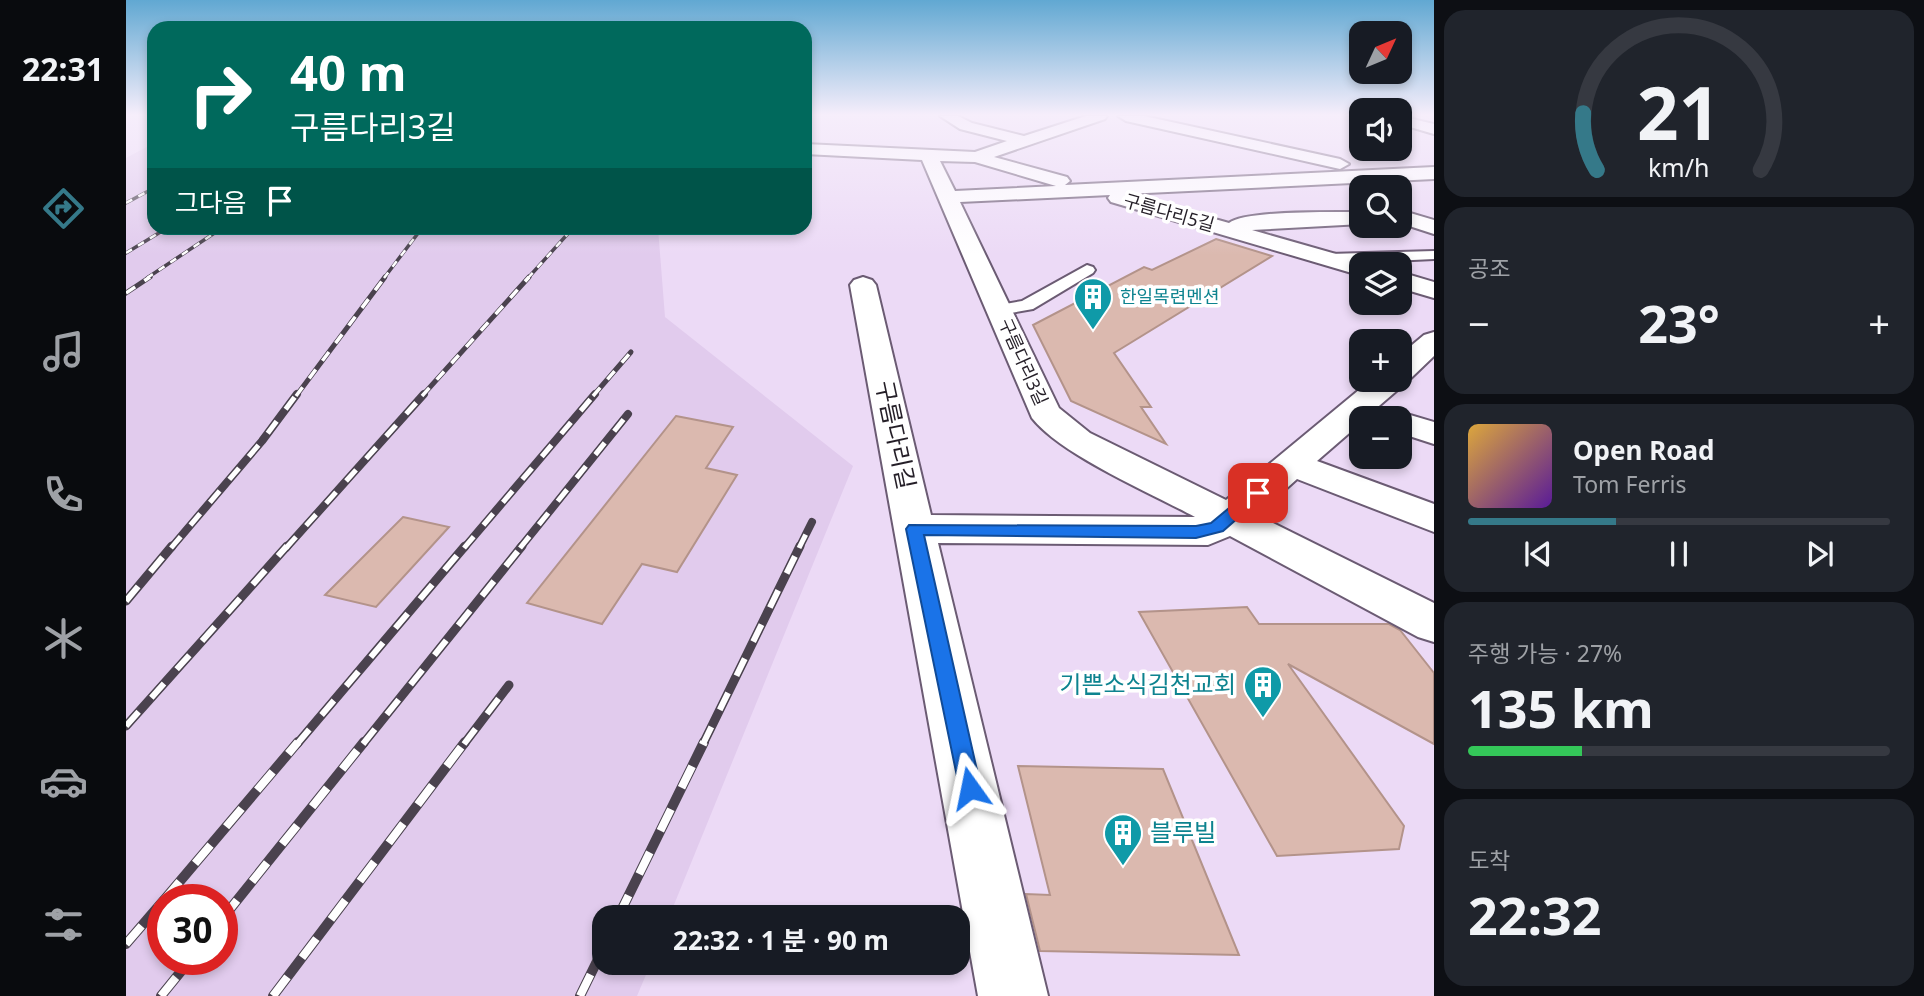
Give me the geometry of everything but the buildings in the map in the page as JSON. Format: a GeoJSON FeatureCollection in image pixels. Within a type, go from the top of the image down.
{"type":"FeatureCollection","features":[{"type":"Feature","properties":{"kind":"street","name":"구름다리3길"},"geometry":{"type":"LineString","coordinates":[[933,162],[1044,411],[1053,422],[1078,440],[1434,624]]}},
{"type":"Feature","properties":{"kind":"street","name":"구름다리5길"},"geometry":{"type":"LineString","coordinates":[[992,162],[1349,265]]}},
{"type":"Feature","properties":{"kind":"street"},"geometry":{"type":"LineString","coordinates":[[1334,162],[1434,185]]}},
{"type":"Feature","properties":{"kind":"street"},"geometry":{"type":"LineString","coordinates":[[949,197],[1434,173]]}},
{"type":"Feature","properties":{"kind":"street"},"geometry":{"type":"LineString","coordinates":[[1219,227],[1280,220],[1349,218]]}},
{"type":"Feature","properties":{"kind":"street"},"geometry":{"type":"LineString","coordinates":[[1412,220],[1434,227]]}},
{"type":"Feature","properties":{"kind":"street"},"geometry":{"type":"LineString","coordinates":[[1412,284],[1434,290]]}},
{"type":"Feature","properties":{"kind":"street","name":"구름다리길"},"geometry":{"type":"LineString","coordinates":[[863,285],[1013,996]]}},
{"type":"Feature","properties":{"kind":"street"},"geometry":{"type":"LineString","coordinates":[[1412,360],[1434,341]]}},
{"type":"Feature","properties":{"kind":"street"},"geometry":{"type":"LineString","coordinates":[[1412,426],[1434,434]]}},
{"type":"Feature","properties":{"kind":"street"},"geometry":{"type":"LineString","coordinates":[[915,529],[1196,532],[1217,527],[1291,464],[1349,428]]}},
{"type":"Feature","properties":{"kind":"street"},"geometry":{"type":"LineString","coordinates":[[1291,464],[1434,519]]}},
{"type":"Feature","properties":{"kind":"lane"},"geometry":{"type":"LineString","coordinates":[[1329,259],[1434,255]]}},
{"type":"Feature","properties":{"kind":"lane"},"geometry":{"type":"LineString","coordinates":[[1000,310],[1027,305],[1087,270]]}},
{"type":"Feature","properties":{"kind":"shaded area"},"geometry":{"type":"Polygon","coordinates":[[[126,162],[147,162],[147,235],[659,235],[665,317],[853,466],[674,905],[592,905],[592,975],[646,975],[637,996],[126,996],[126,162]]]}},
{"type":"Feature","properties":{"kind":"railway"},"geometry":{"type":"LineString","coordinates":[[126,203],[147,192]]}},
{"type":"Feature","properties":{"kind":"railway"},"geometry":{"type":"LineString","coordinates":[[126,253],[156,235]]}},
{"type":"Feature","properties":{"kind":"railway"},"geometry":{"type":"LineString","coordinates":[[147,278],[212,235]]}},
{"type":"Feature","properties":{"kind":"railway"},"geometry":{"type":"LineString","coordinates":[[384,278],[417,235]]}},
{"type":"Feature","properties":{"kind":"railway"},"geometry":{"type":"LineString","coordinates":[[528,278],[567,235]]}},
{"type":"Feature","properties":{"kind":"railway"},"geometry":{"type":"LineString","coordinates":[[126,293],[150,277]]}},
{"type":"Feature","properties":{"kind":"railway"},"geometry":{"type":"LineString","coordinates":[[296,396],[385,277]]}},
{"type":"Feature","properties":{"kind":"railway"},"geometry":{"type":"LineString","coordinates":[[422,396],[529,277]]}},
{"type":"Feature","properties":{"kind":"railway"},"geometry":{"type":"LineString","coordinates":[[593,396],[631,352]]}},
{"type":"Feature","properties":{"kind":"railway"},"geometry":{"type":"LineString","coordinates":[[171,548],[262,441],[297,394]]}},
{"type":"Feature","properties":{"kind":"railway"},"geometry":{"type":"LineString","coordinates":[[286,548],[424,394]]}},
{"type":"Feature","properties":{"kind":"railway"},"geometry":{"type":"LineString","coordinates":[[464,548],[595,394]]}},
{"type":"Feature","properties":{"kind":"railway"},"geometry":{"type":"LineString","coordinates":[[520,548],[628,414]]}},
{"type":"Feature","properties":{"kind":"railway"},"geometry":{"type":"LineString","coordinates":[[800,546],[812,522]]}},
{"type":"Feature","properties":{"kind":"railway"},"geometry":{"type":"LineString","coordinates":[[126,601],[172,546]]}},
{"type":"Feature","properties":{"kind":"railway"},"geometry":{"type":"LineString","coordinates":[[126,726],[287,546]]}},
{"type":"Feature","properties":{"kind":"railway"},"geometry":{"type":"LineString","coordinates":[[297,744],[465,546]]}},
{"type":"Feature","properties":{"kind":"railway"},"geometry":{"type":"LineString","coordinates":[[363,744],[522,546]]}},
{"type":"Feature","properties":{"kind":"railway"},"geometry":{"type":"LineString","coordinates":[[703,744],[800,546]]}},
{"type":"Feature","properties":{"kind":"railway"},"geometry":{"type":"LineString","coordinates":[[464,744],[509,685]]}},
{"type":"Feature","properties":{"kind":"railway"},"geometry":{"type":"LineString","coordinates":[[178,884],[298,742]]}},
{"type":"Feature","properties":{"kind":"railway"},"geometry":{"type":"LineString","coordinates":[[238,899],[364,742]]}},
{"type":"Feature","properties":{"kind":"railway"},"geometry":{"type":"LineString","coordinates":[[273,996],[465,742]]}},
{"type":"Feature","properties":{"kind":"railway"},"geometry":{"type":"LineString","coordinates":[[624,905],[704,742]]}},
{"type":"Feature","properties":{"kind":"railway"},"geometry":{"type":"LineString","coordinates":[[126,944],[147,920]]}},
{"type":"Feature","properties":{"kind":"railway"},"geometry":{"type":"LineString","coordinates":[[580,996],[592,972]]}},
{"type":"Feature","properties":{"kind":"railway"},"geometry":{"type":"LineString","coordinates":[[161,996],[178,975]]}},
{"type":"Feature","properties":{"kind":"place","name":"한일목련멘션"},"geometry":{"type":"Point","coordinates":[1093,331]}},
{"type":"Feature","properties":{"kind":"place","name":"기쁜소식김천교회"},"geometry":{"type":"Point","coordinates":[1263,719]}},
{"type":"Feature","properties":{"kind":"place","name":"블루빌"},"geometry":{"type":"Point","coordinates":[1123,867]}},
{"type":"Feature","properties":{"kind":"route"},"geometry":{"type":"LineString","coordinates":[[970,788],[915,529],[1208,531],[1217,527],[1258,493]]}}]}
